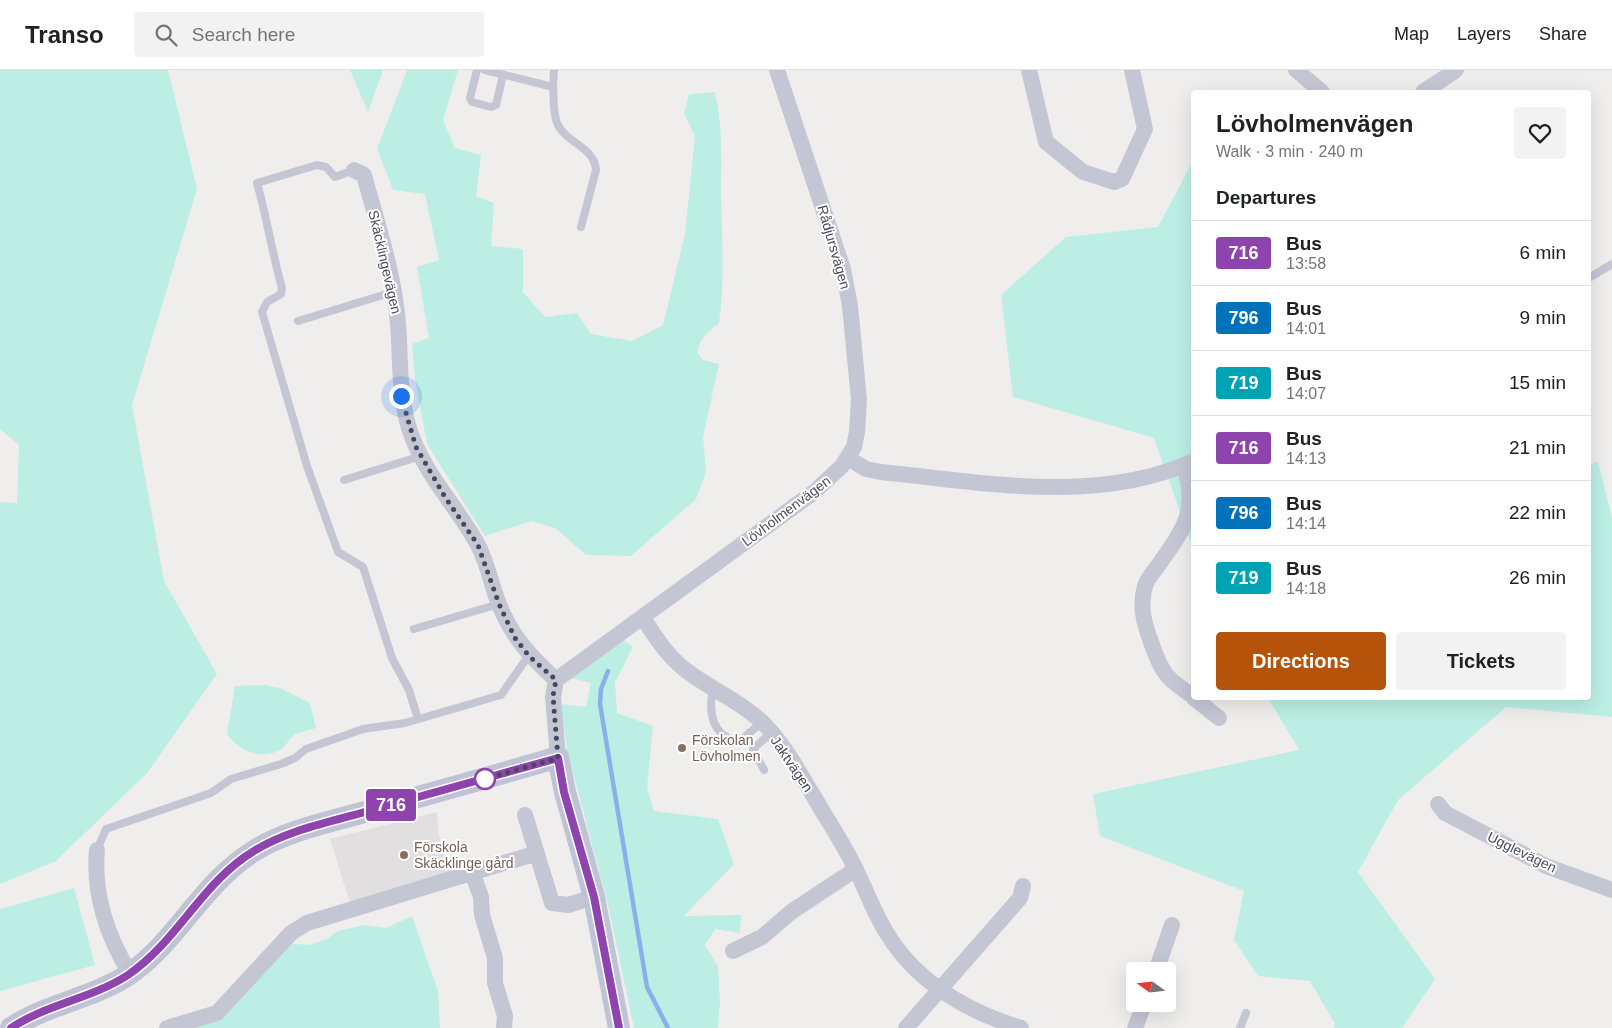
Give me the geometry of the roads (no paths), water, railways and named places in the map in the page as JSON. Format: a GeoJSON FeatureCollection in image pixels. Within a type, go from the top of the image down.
{"type":"FeatureCollection","features":[{"type":"Feature","properties":{"kind":"street","name":"Rådjursvägen"},"geometry":{"type":"LineString","coordinates":[[777,70],[847,286],[859,400],[857,432],[854,447],[848,458]]}},
{"type":"Feature","properties":{"kind":"street"},"geometry":{"type":"LineString","coordinates":[[1029,70],[1046,142],[1082,172],[1118,182],[1145,129],[1132,70]]}},
{"type":"Feature","properties":{"kind":"street"},"geometry":{"type":"LineString","coordinates":[[1296,70],[1320,90]]}},
{"type":"Feature","properties":{"kind":"street"},"geometry":{"type":"LineString","coordinates":[[1426,90],[1456,70]]}},
{"type":"Feature","properties":{"kind":"street","name":"Skäcklingevägen"},"geometry":{"type":"LineString","coordinates":[[354,170],[364,175],[383,242],[398,322],[401,396],[409,428],[421,456],[445,497],[478,545],[499,604],[515,638],[529,656],[556,680]]}},
{"type":"Feature","properties":{"kind":"street"},"geometry":{"type":"LineString","coordinates":[[848,458],[866,469],[880,472],[1059,488],[1128,480],[1189,463],[1191,493],[1189,512],[1177,539],[1145,584],[1142,617],[1160,668],[1170,681],[1191,695]]}},
{"type":"Feature","properties":{"kind":"street","name":"Lövholmenvägen"},"geometry":{"type":"LineString","coordinates":[[556,680],[814,492],[848,458]]}},
{"type":"Feature","properties":{"kind":"street","name":"Jaktvägen"},"geometry":{"type":"LineString","coordinates":[[643,618],[662,648],[674,660],[766,727],[804,780],[856,869],[876,913],[896,948],[920,975],[940,990],[984,1015],[1021,1028]]}},
{"type":"Feature","properties":{"kind":"street"},"geometry":{"type":"LineString","coordinates":[[556,680],[553,696],[558,758],[564,792],[594,897],[619,1028]]}},
{"type":"Feature","properties":{"kind":"street"},"geometry":{"type":"LineString","coordinates":[[1198,700],[1219,718]]}},
{"type":"Feature","properties":{"kind":"street"},"geometry":{"type":"LineString","coordinates":[[11,1028],[22,1020],[96,993],[130,973],[157,952],[220,878],[255,850],[287,836],[336,820],[558,758]]}},
{"type":"Feature","properties":{"kind":"street","name":"Ugglevägen"},"geometry":{"type":"LineString","coordinates":[[1438,804],[1445,813],[1546,866],[1612,890]]}},
{"type":"Feature","properties":{"kind":"street"},"geometry":{"type":"LineString","coordinates":[[525,815],[552,903],[568,905],[594,897]]}},
{"type":"Feature","properties":{"kind":"street"},"geometry":{"type":"LineString","coordinates":[[97,850],[96,887],[116,951],[130,973]]}},
{"type":"Feature","properties":{"kind":"street"},"geometry":{"type":"LineString","coordinates":[[167,1028],[217,1013],[291,933],[308,923],[537,853]]}},
{"type":"Feature","properties":{"kind":"street"},"geometry":{"type":"LineString","coordinates":[[733,951],[762,937],[791,912],[856,869]]}},
{"type":"Feature","properties":{"kind":"street"},"geometry":{"type":"LineString","coordinates":[[472,872],[481,897],[482,915],[495,958],[495,983],[505,1016],[504,1028]]}},
{"type":"Feature","properties":{"kind":"street"},"geometry":{"type":"LineString","coordinates":[[906,1028],[1020,898],[1023,886]]}},
{"type":"Feature","properties":{"kind":"street"},"geometry":{"type":"LineString","coordinates":[[1159,962],[1172,924]]}},
{"type":"Feature","properties":{"kind":"street"},"geometry":{"type":"LineString","coordinates":[[1135,1028],[1141,1012]]}},
{"type":"Feature","properties":{"kind":"lane"},"geometry":{"type":"LineString","coordinates":[[477,70],[470,98],[472,102],[491,107],[496,105],[504,75]]}},
{"type":"Feature","properties":{"kind":"lane"},"geometry":{"type":"LineString","coordinates":[[485,70],[553,87]]}},
{"type":"Feature","properties":{"kind":"lane"},"geometry":{"type":"LineString","coordinates":[[554,70],[553,87],[557,122],[569,138],[587,150],[595,164],[596,170],[581,227]]}},
{"type":"Feature","properties":{"kind":"lane"},"geometry":{"type":"LineString","coordinates":[[354,170],[335,177],[326,167],[317,165],[257,184],[266,213],[270,247],[282,288],[281,294],[267,302],[262,312],[308,468],[338,552],[363,567],[392,658],[409,690],[418,719]]}},
{"type":"Feature","properties":{"kind":"lane"},"geometry":{"type":"LineString","coordinates":[[1591,277],[1612,264]]}},
{"type":"Feature","properties":{"kind":"lane"},"geometry":{"type":"LineString","coordinates":[[298,321],[393,292]]}},
{"type":"Feature","properties":{"kind":"lane"},"geometry":{"type":"LineString","coordinates":[[344,480],[421,456]]}},
{"type":"Feature","properties":{"kind":"lane"},"geometry":{"type":"LineString","coordinates":[[414,629],[499,604]]}},
{"type":"Feature","properties":{"kind":"lane"},"geometry":{"type":"LineString","coordinates":[[97,850],[106,829],[211,793],[231,779],[295,758],[306,748],[363,729],[418,719],[501,695],[529,656]]}},
{"type":"Feature","properties":{"kind":"lane"},"geometry":{"type":"LineString","coordinates":[[713,689],[710,701],[711,719],[721,732],[732,740],[740,741],[766,727]]}},
{"type":"Feature","properties":{"kind":"lane"},"geometry":{"type":"LineString","coordinates":[[764,770],[753,749],[766,727]]}},
{"type":"Feature","properties":{"kind":"lane"},"geometry":{"type":"LineString","coordinates":[[1240,1028],[1246,1013]]}},
{"type":"Feature","properties":{"kind":"waterway"},"geometry":{"type":"LineString","coordinates":[[608,671],[601,689],[600,704],[647,987],[668,1028]]}},
{"type":"Feature","properties":{"kind":"place","name":"Förskolan Lövholmen"},"geometry":{"type":"Point","coordinates":[682,748]}},
{"type":"Feature","properties":{"kind":"place","name":"Förskola Skäcklinge gård"},"geometry":{"type":"Point","coordinates":[404,855]}}]}
